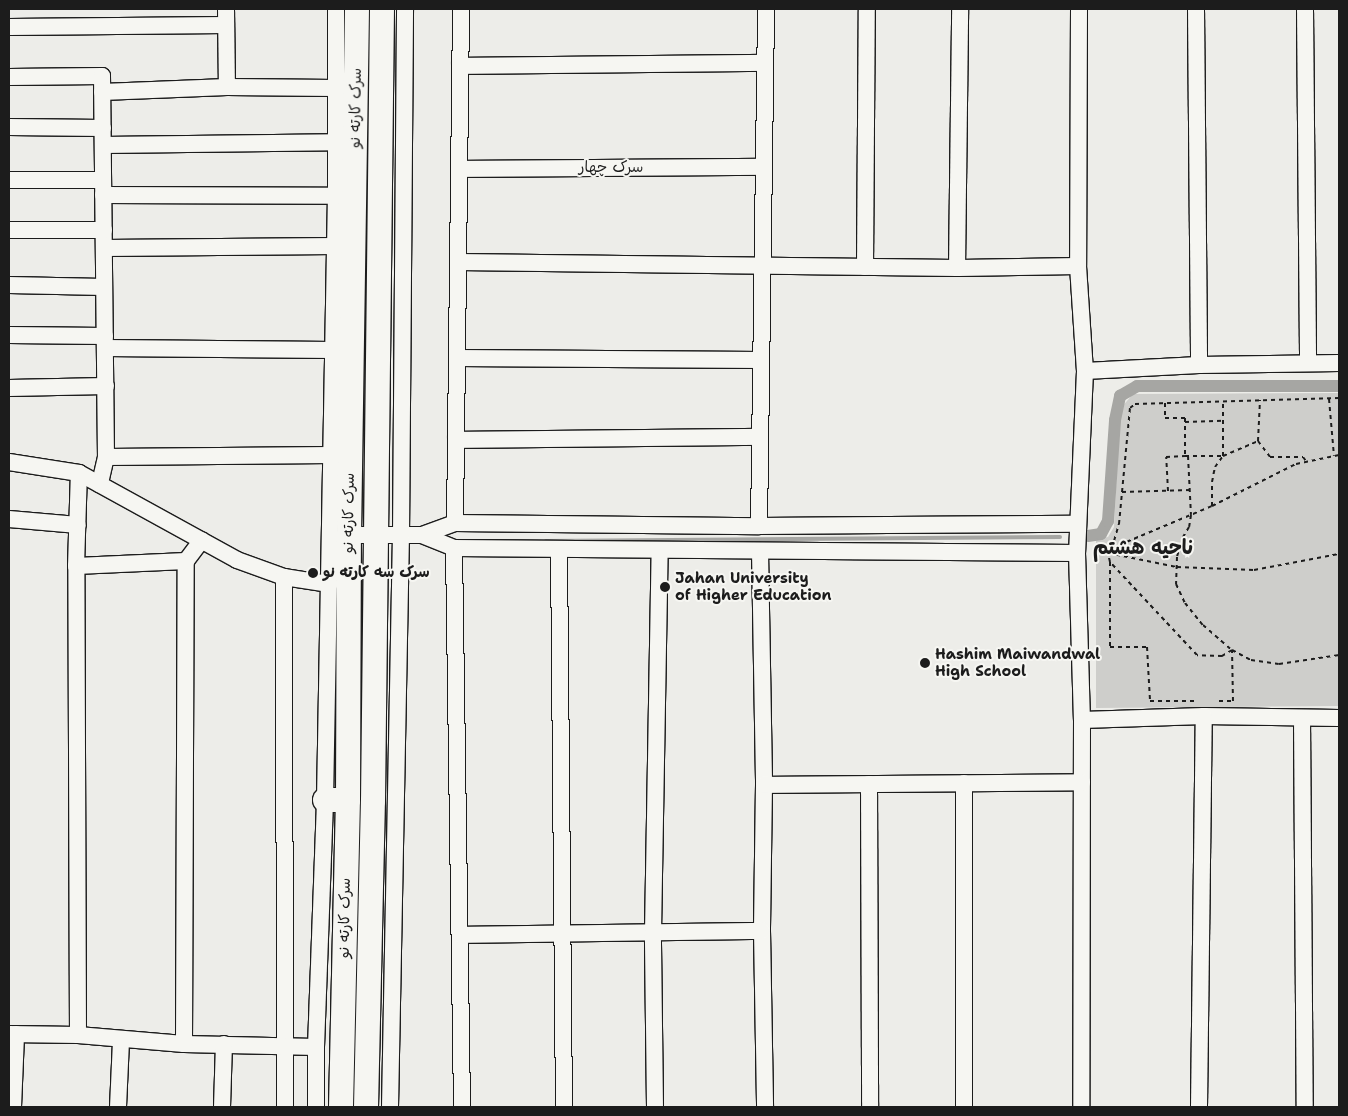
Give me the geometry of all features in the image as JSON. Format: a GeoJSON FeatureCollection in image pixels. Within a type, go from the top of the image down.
{"type":"FeatureCollection","features":[{"type":"Feature","properties":{"kind":"highway","name":"سرک کارته نو"},"geometry":{"type":"LineString","coordinates":[[341,1107],[336,800],[349,535],[358,9]]}},
{"type":"Feature","properties":{"kind":"highway","name":"سرک کارته نو"},"geometry":{"type":"LineString","coordinates":[[366,1107],[373,801],[382,9]]}},
{"type":"Feature","properties":{"kind":"street"},"geometry":{"type":"LineString","coordinates":[[316,1107],[316,1047],[336,800],[328,584],[336,196],[336,9]]}},
{"type":"Feature","properties":{"kind":"street"},"geometry":{"type":"LineString","coordinates":[[390,1107],[400,535],[405,9]]}},
{"type":"Feature","properties":{"kind":"street"},"geometry":{"type":"LineString","coordinates":[[455,523],[461,9]]}},
{"type":"Feature","properties":{"kind":"street"},"geometry":{"type":"LineString","coordinates":[[759,526],[766,9]]}},
{"type":"Feature","properties":{"kind":"street"},"geometry":{"type":"LineString","coordinates":[[865,267],[867,9]]}},
{"type":"Feature","properties":{"kind":"street"},"geometry":{"type":"LineString","coordinates":[[957,268],[960,9]]}},
{"type":"Feature","properties":{"kind":"street"},"geometry":{"type":"LineString","coordinates":[[1079,9],[1078,266],[1085,371],[1077,524],[1082,720],[1081,1107]]}},
{"type":"Feature","properties":{"kind":"street"},"geometry":{"type":"LineString","coordinates":[[1196,9],[1199,365]]}},
{"type":"Feature","properties":{"kind":"street"},"geometry":{"type":"LineString","coordinates":[[1305,9],[1308,364]]}},
{"type":"Feature","properties":{"kind":"street"},"geometry":{"type":"LineString","coordinates":[[9,26],[226,17],[227,87]]}},
{"type":"Feature","properties":{"kind":"street"},"geometry":{"type":"LineString","coordinates":[[460,66],[765,63]]}},
{"type":"Feature","properties":{"kind":"street"},"geometry":{"type":"LineString","coordinates":[[9,78],[102,76],[106,457],[100,484]]}},
{"type":"Feature","properties":{"kind":"street"},"geometry":{"type":"LineString","coordinates":[[102,92],[227,87],[335,88]]}},
{"type":"Feature","properties":{"kind":"street"},"geometry":{"type":"LineString","coordinates":[[9,126],[102,128]]}},
{"type":"Feature","properties":{"kind":"street"},"geometry":{"type":"LineString","coordinates":[[103,146],[336,142]]}},
{"type":"Feature","properties":{"kind":"street","name":"سرک چهار"},"geometry":{"type":"LineString","coordinates":[[459,169],[764,167]]}},
{"type":"Feature","properties":{"kind":"street"},"geometry":{"type":"LineString","coordinates":[[9,180],[103,188],[336,196]]}},
{"type":"Feature","properties":{"kind":"street"},"geometry":{"type":"LineString","coordinates":[[9,230],[104,230]]}},
{"type":"Feature","properties":{"kind":"street"},"geometry":{"type":"LineString","coordinates":[[104,248],[334,246]]}},
{"type":"Feature","properties":{"kind":"street"},"geometry":{"type":"LineString","coordinates":[[458,262],[957,268],[1078,266]]}},
{"type":"Feature","properties":{"kind":"street"},"geometry":{"type":"LineString","coordinates":[[9,285],[104,287]]}},
{"type":"Feature","properties":{"kind":"street"},"geometry":{"type":"LineString","coordinates":[[9,335],[105,342],[332,350]]}},
{"type":"Feature","properties":{"kind":"street"},"geometry":{"type":"LineString","coordinates":[[457,358],[761,360]]}},
{"type":"Feature","properties":{"kind":"street"},"geometry":{"type":"LineString","coordinates":[[1085,371],[1199,365],[1339,363]]}},
{"type":"Feature","properties":{"kind":"street"},"geometry":{"type":"LineString","coordinates":[[9,388],[106,386]]}},
{"type":"Feature","properties":{"kind":"street"},"geometry":{"type":"LineString","coordinates":[[456,440],[760,437]]}},
{"type":"Feature","properties":{"kind":"street"},"geometry":{"type":"LineString","coordinates":[[106,457],[331,455]]}},
{"type":"Feature","properties":{"kind":"street"},"geometry":{"type":"LineString","coordinates":[[9,462],[79,473],[237,560],[284,577],[328,584]]}},
{"type":"Feature","properties":{"kind":"street"},"geometry":{"type":"LineString","coordinates":[[78,1036],[76,566],[79,473]]}},
{"type":"Feature","properties":{"kind":"street"},"geometry":{"type":"LineString","coordinates":[[9,519],[78,525]]}},
{"type":"Feature","properties":{"kind":"street"},"geometry":{"type":"LineString","coordinates":[[349,535],[422,535],[455,523],[759,526],[1077,524]]}},
{"type":"Feature","properties":{"kind":"street"},"geometry":{"type":"LineString","coordinates":[[422,535],[454,548],[1077,552]]}},
{"type":"Feature","properties":{"kind":"street"},"geometry":{"type":"LineString","coordinates":[[184,1044],[186,561],[202,540]]}},
{"type":"Feature","properties":{"kind":"street"},"geometry":{"type":"LineString","coordinates":[[454,548],[462,1107]]}},
{"type":"Feature","properties":{"kind":"street"},"geometry":{"type":"LineString","coordinates":[[559,550],[564,1107]]}},
{"type":"Feature","properties":{"kind":"street"},"geometry":{"type":"LineString","coordinates":[[655,1107],[653,932],[660,550]]}},
{"type":"Feature","properties":{"kind":"street"},"geometry":{"type":"LineString","coordinates":[[760,551],[764,786],[762,931],[765,1107]]}},
{"type":"Feature","properties":{"kind":"street"},"geometry":{"type":"LineString","coordinates":[[76,566],[186,561]]}},
{"type":"Feature","properties":{"kind":"street"},"geometry":{"type":"LineString","coordinates":[[284,577],[285,1107]]}},
{"type":"Feature","properties":{"kind":"street"},"geometry":{"type":"LineString","coordinates":[[1082,720],[1204,716],[1302,719],[1339,718]]}},
{"type":"Feature","properties":{"kind":"street"},"geometry":{"type":"LineString","coordinates":[[1199,1107],[1204,716]]}},
{"type":"Feature","properties":{"kind":"street"},"geometry":{"type":"LineString","coordinates":[[1302,719],[1305,1107]]}},
{"type":"Feature","properties":{"kind":"street"},"geometry":{"type":"LineString","coordinates":[[764,786],[1082,782]]}},
{"type":"Feature","properties":{"kind":"street"},"geometry":{"type":"LineString","coordinates":[[964,783],[964,1107]]}},
{"type":"Feature","properties":{"kind":"street"},"geometry":{"type":"LineString","coordinates":[[869,784],[870,1107]]}},
{"type":"Feature","properties":{"kind":"street"},"geometry":{"type":"LineString","coordinates":[[461,935],[762,931]]}},
{"type":"Feature","properties":{"kind":"street"},"geometry":{"type":"LineString","coordinates":[[13,1107],[12,1034],[78,1036],[184,1044],[316,1047]]}},
{"type":"Feature","properties":{"kind":"street"},"geometry":{"type":"LineString","coordinates":[[118,1107],[121,1040]]}},
{"type":"Feature","properties":{"kind":"street"},"geometry":{"type":"LineString","coordinates":[[222,1107],[224,1044]]}},
{"type":"Feature","properties":{"kind":"path"},"geometry":{"type":"LineString","coordinates":[[1108,553],[1112,548],[1119,524],[1130,408],[1135,404],[1339,398]]}},
{"type":"Feature","properties":{"kind":"path"},"geometry":{"type":"LineString","coordinates":[[1329,399],[1334,456]]}},
{"type":"Feature","properties":{"kind":"path"},"geometry":{"type":"LineString","coordinates":[[1260,400],[1258,441],[1270,457],[1303,457],[1307,462]]}},
{"type":"Feature","properties":{"kind":"path"},"geometry":{"type":"LineString","coordinates":[[1212,506],[1212,482],[1215,467],[1223,456],[1223,401]]}},
{"type":"Feature","properties":{"kind":"path"},"geometry":{"type":"LineString","coordinates":[[1165,403],[1165,418],[1185,418],[1191,515],[1189,528],[1183,537],[1179,550],[1176,584],[1185,603],[1203,625],[1232,650],[1251,660],[1279,664],[1339,655]]}},
{"type":"Feature","properties":{"kind":"path"},"geometry":{"type":"LineString","coordinates":[[1185,422],[1223,421]]}},
{"type":"Feature","properties":{"kind":"path"},"geometry":{"type":"LineString","coordinates":[[1168,491],[1166,457],[1223,456],[1258,441]]}},
{"type":"Feature","properties":{"kind":"path"},"geometry":{"type":"LineString","coordinates":[[1112,548],[1212,506],[1296,464],[1339,455]]}},
{"type":"Feature","properties":{"kind":"path"},"geometry":{"type":"LineString","coordinates":[[1122,492],[1190,490]]}},
{"type":"Feature","properties":{"kind":"path"},"geometry":{"type":"LineString","coordinates":[[1077,552],[1108,553],[1177,567],[1254,570],[1339,554]]}},
{"type":"Feature","properties":{"kind":"path"},"geometry":{"type":"LineString","coordinates":[[1108,553],[1110,562],[1110,647],[1147,647],[1150,701],[1196,701]]}},
{"type":"Feature","properties":{"kind":"path"},"geometry":{"type":"LineString","coordinates":[[1110,562],[1197,655],[1222,656],[1232,650]]}},
{"type":"Feature","properties":{"kind":"path"},"geometry":{"type":"LineString","coordinates":[[1215,701],[1233,701],[1232,650]]}},
{"type":"Feature","properties":{"kind":"shaded area"},"geometry":{"type":"Polygon","coordinates":[[[1339,393],[1339,706],[1096,708],[1096,539],[1108,537],[1114,527],[1120,409],[1133,394],[1339,393]]]}},
{"type":"Feature","properties":{"kind":"waterway"},"geometry":{"type":"LineString","coordinates":[[1088,536],[1101,534],[1108,521],[1115,420],[1120,396],[1137,386],[1339,386]]}},
{"type":"Feature","properties":{"kind":"waterway"},"geometry":{"type":"LineString","coordinates":[[546,541],[1060,537]]}},
{"type":"Feature","properties":{"kind":"place","name":"سرک سه کارته نو"},"geometry":{"type":"Point","coordinates":[313,573]}},
{"type":"Feature","properties":{"kind":"place","name":"Jahan University of Higher Education"},"geometry":{"type":"Point","coordinates":[665,587]}},
{"type":"Feature","properties":{"kind":"place","name":"Hashim Maiwandwal High School"},"geometry":{"type":"Point","coordinates":[925,663]}},
{"type":"Feature","properties":{"kind":"district","name":"ناحیه هشتم"},"geometry":{"type":"Point","coordinates":[1143,547]}}]}
